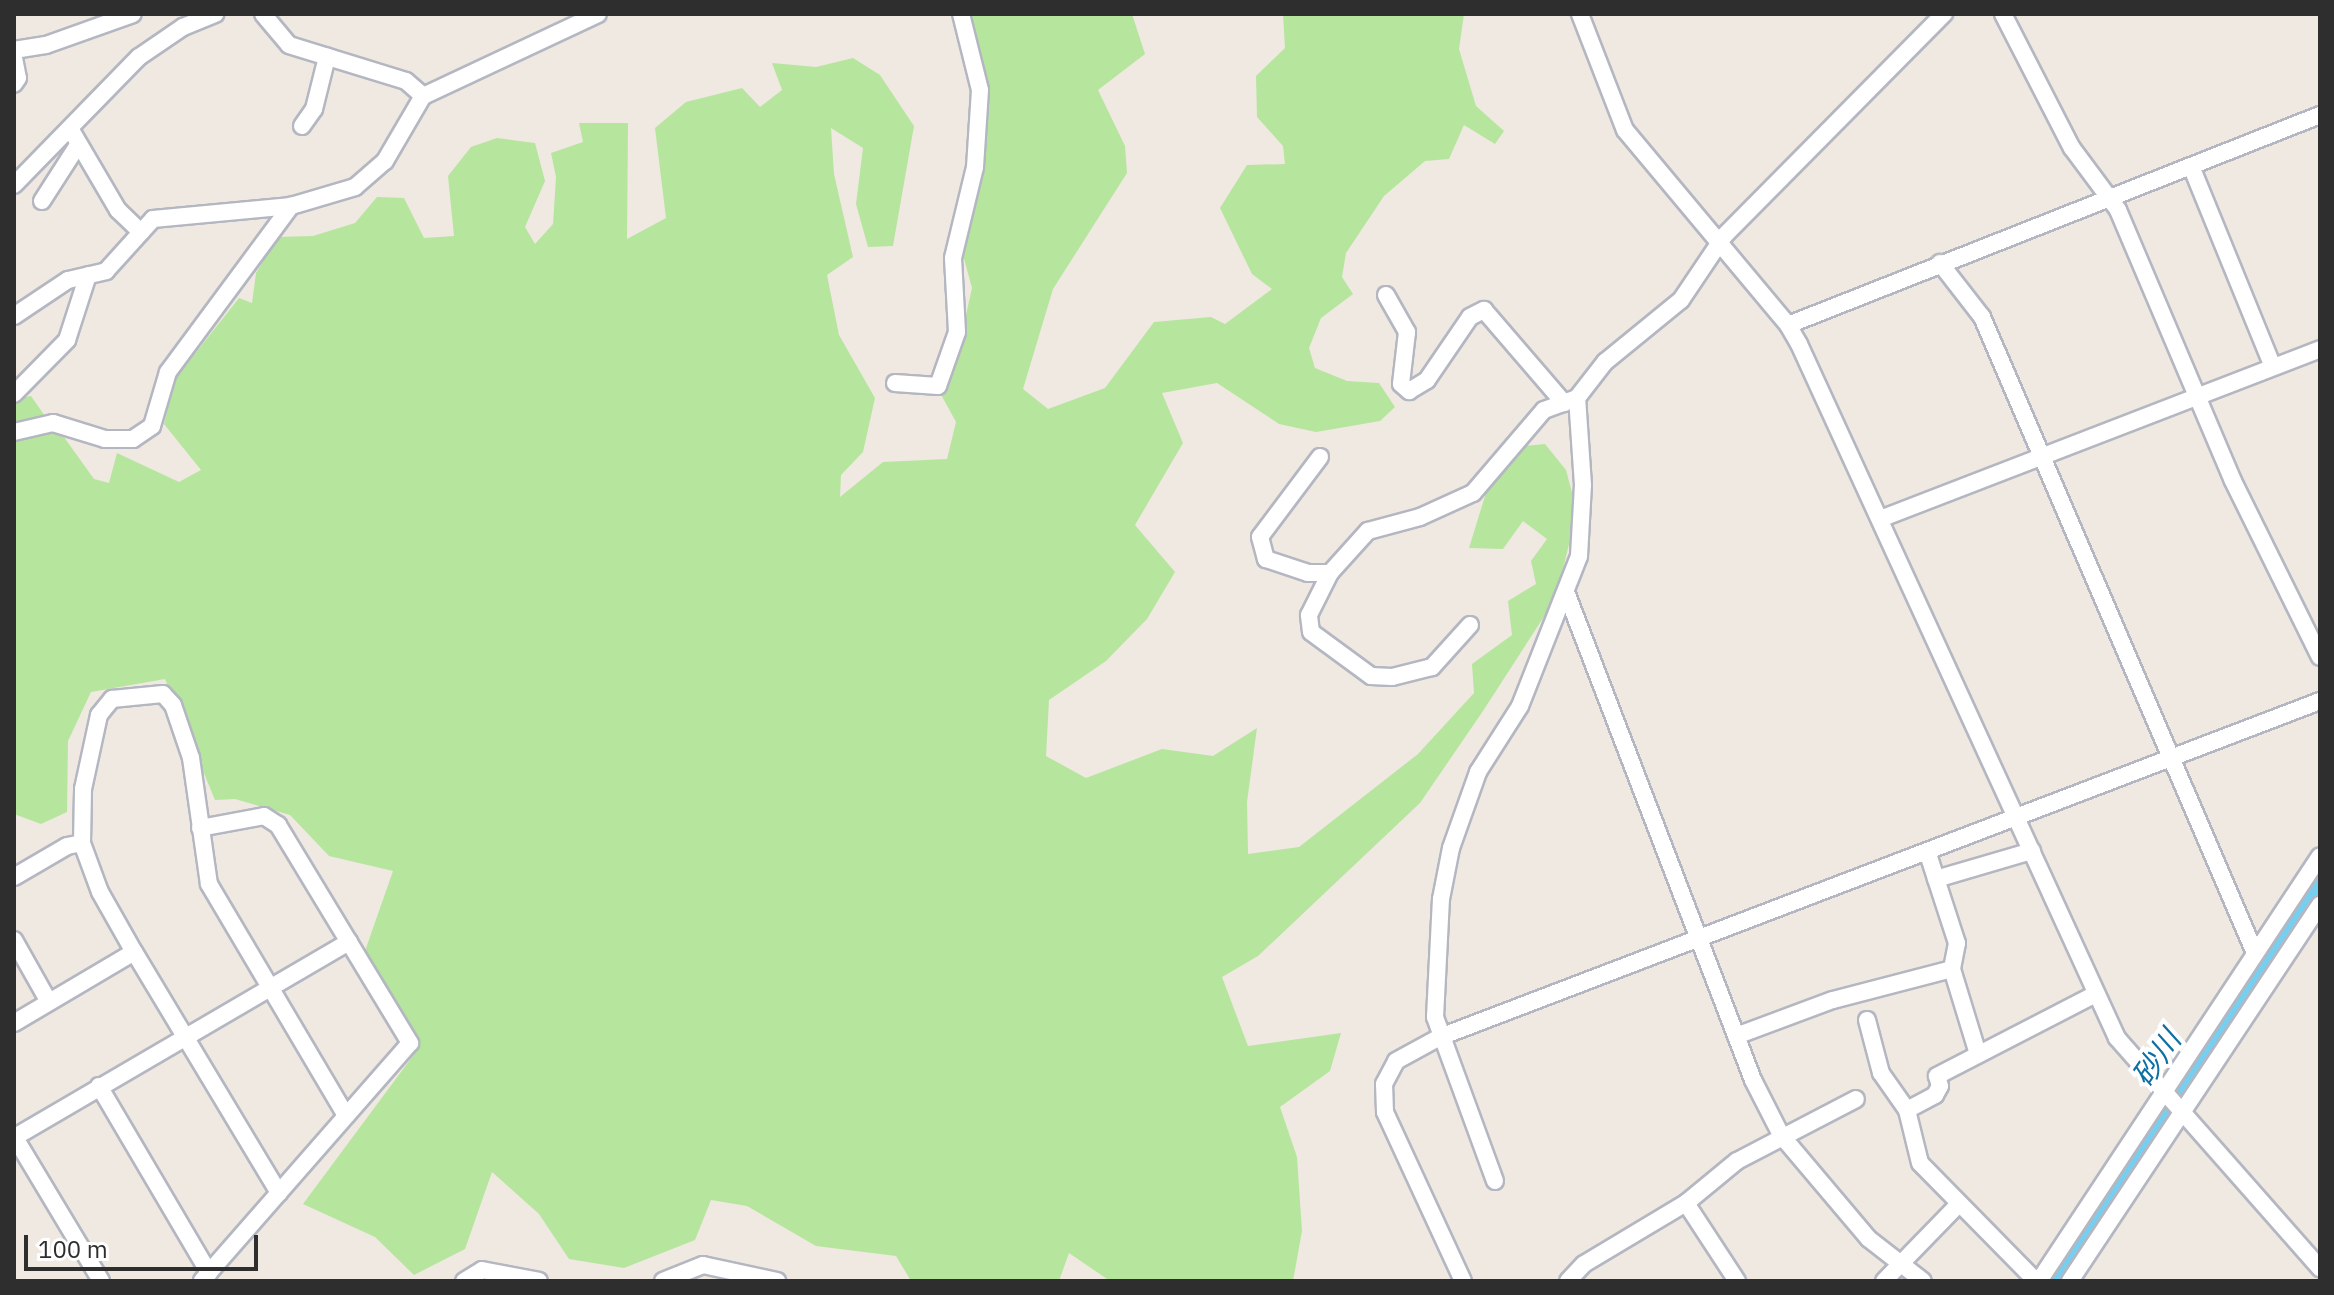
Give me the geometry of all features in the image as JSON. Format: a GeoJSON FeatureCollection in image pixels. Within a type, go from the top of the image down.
{"type":"FeatureCollection","features":[{"type":"Feature","properties":{"kind":"street"},"geometry":{"type":"LineString","coordinates":[[14,50],[46,45],[133,14]]}},
{"type":"Feature","properties":{"kind":"street"},"geometry":{"type":"LineString","coordinates":[[42,201],[75,137],[139,57],[183,27],[216,14]]}},
{"type":"Feature","properties":{"kind":"street"},"geometry":{"type":"LineString","coordinates":[[263,14],[289,45],[406,81],[423,96]]}},
{"type":"Feature","properties":{"kind":"street"},"geometry":{"type":"LineString","coordinates":[[14,316],[68,280],[106,271],[153,219],[291,206],[370,179],[423,96],[583,18],[598,14]]}},
{"type":"Feature","properties":{"kind":"street"},"geometry":{"type":"LineString","coordinates":[[895,383],[938,386],[957,332],[953,258],[975,167],[980,90],[961,14]]}},
{"type":"Feature","properties":{"kind":"street"},"geometry":{"type":"LineString","coordinates":[[1580,14],[1625,130],[1788,325],[2117,1038],[2160,1093],[2183,1112],[2320,1268]]}},
{"type":"Feature","properties":{"kind":"street"},"geometry":{"type":"LineString","coordinates":[[1470,625],[1432,667],[1392,677],[1371,676],[1311,632],[1309,615],[1330,573],[1368,531],[1420,517],[1473,493],[1544,410],[1570,401],[1605,362],[1681,300],[1719,242],[1944,14]]}},
{"type":"Feature","properties":{"kind":"street"},"geometry":{"type":"LineString","coordinates":[[2003,14],[2072,148],[2118,210],[2197,398],[2320,657]]}},
{"type":"Feature","properties":{"kind":"street"},"geometry":{"type":"LineString","coordinates":[[302,126],[314,109],[327,57]]}},
{"type":"Feature","properties":{"kind":"street"},"geometry":{"type":"LineString","coordinates":[[14,58],[14,84]]}},
{"type":"Feature","properties":{"kind":"street"},"geometry":{"type":"LineString","coordinates":[[1788,325],[2320,115]]}},
{"type":"Feature","properties":{"kind":"street"},"geometry":{"type":"LineString","coordinates":[[14,185],[75,137]]}},
{"type":"Feature","properties":{"kind":"street"},"geometry":{"type":"LineString","coordinates":[[75,137],[94,162],[118,210],[141,232]]}},
{"type":"Feature","properties":{"kind":"street"},"geometry":{"type":"LineString","coordinates":[[2191,166],[2273,367]]}},
{"type":"Feature","properties":{"kind":"street"},"geometry":{"type":"LineString","coordinates":[[14,432],[53,423],[105,439],[133,439],[152,426],[168,372],[291,206]]}},
{"type":"Feature","properties":{"kind":"street"},"geometry":{"type":"LineString","coordinates":[[1940,263],[1982,317],[2255,953]]}},
{"type":"Feature","properties":{"kind":"street"},"geometry":{"type":"LineString","coordinates":[[14,394],[67,340],[88,275]]}},
{"type":"Feature","properties":{"kind":"street"},"geometry":{"type":"LineString","coordinates":[[1386,295],[1407,332],[1401,384],[1409,391],[1427,380],[1470,317],[1484,310],[1570,401],[1583,485],[1579,556],[1566,592],[1520,706],[1478,772],[1451,848],[1436,955],[1440,1037],[1495,1181]]}},
{"type":"Feature","properties":{"kind":"street"},"geometry":{"type":"LineString","coordinates":[[1880,519],[2044,460],[2320,349]]}},
{"type":"Feature","properties":{"kind":"street"},"geometry":{"type":"LineString","coordinates":[[1320,457],[1260,537],[1266,559],[1308,573],[1330,573]]}},
{"type":"Feature","properties":{"kind":"street"},"geometry":{"type":"LineString","coordinates":[[1566,592],[1736,1036],[1781,1135],[1869,1239],[1923,1281]]}},
{"type":"Feature","properties":{"kind":"street"},"geometry":{"type":"LineString","coordinates":[[279,1193],[100,892],[82,843],[83,789],[99,715],[112,699],[163,694],[173,705],[191,758],[209,884],[346,1116]]}},
{"type":"Feature","properties":{"kind":"street"},"geometry":{"type":"LineString","coordinates":[[1463,1281],[1385,1112],[1384,1084],[1396,1061],[1440,1037],[1928,854],[2320,701]]}},
{"type":"Feature","properties":{"kind":"street"},"geometry":{"type":"LineString","coordinates":[[99,1086],[206,1277],[410,1043],[278,825],[264,816],[200,828]]}},
{"type":"Feature","properties":{"kind":"street"},"geometry":{"type":"LineString","coordinates":[[14,877],[67,846],[82,843]]}},
{"type":"Feature","properties":{"kind":"street"},"geometry":{"type":"LineString","coordinates":[[1936,879],[2032,851]]}},
{"type":"Feature","properties":{"kind":"street"},"geometry":{"type":"LineString","coordinates":[[1928,854],[1957,943],[1952,969],[1978,1054]]}},
{"type":"Feature","properties":{"kind":"street"},"geometry":{"type":"LineString","coordinates":[[1867,1020],[1881,1073],[1907,1110],[1920,1163],[2038,1281],[2320,856]]}},
{"type":"Feature","properties":{"kind":"street"},"geometry":{"type":"LineString","coordinates":[[2070,1281],[2320,905]]}},
{"type":"Feature","properties":{"kind":"street"},"geometry":{"type":"LineString","coordinates":[[14,940],[49,1002]]}},
{"type":"Feature","properties":{"kind":"street"},"geometry":{"type":"LineString","coordinates":[[101,1281],[14,1136],[349,942]]}},
{"type":"Feature","properties":{"kind":"street"},"geometry":{"type":"LineString","coordinates":[[14,1023],[134,952]]}},
{"type":"Feature","properties":{"kind":"street"},"geometry":{"type":"LineString","coordinates":[[1736,1036],[1860,992],[1952,969]]}},
{"type":"Feature","properties":{"kind":"street"},"geometry":{"type":"LineString","coordinates":[[1907,1110],[1935,1095],[1940,1086],[1937,1076],[2096,994]]}},
{"type":"Feature","properties":{"kind":"street"},"geometry":{"type":"LineString","coordinates":[[1568,1281],[1584,1264],[1686,1203],[1737,1161],[1781,1135],[1856,1099]]}},
{"type":"Feature","properties":{"kind":"street"},"geometry":{"type":"LineString","coordinates":[[1686,1203],[1737,1281]]}},
{"type":"Feature","properties":{"kind":"street"},"geometry":{"type":"LineString","coordinates":[[1884,1281],[1959,1204]]}},
{"type":"Feature","properties":{"kind":"street"},"geometry":{"type":"LineString","coordinates":[[663,1281],[703,1265],[777,1281]]}},
{"type":"Feature","properties":{"kind":"street"},"geometry":{"type":"LineString","coordinates":[[464,1281],[482,1270],[539,1281]]}},
{"type":"Feature","properties":{"kind":"green space"},"geometry":{"type":"Polygon","coordinates":[[[969,14],[1132,14],[1145,54],[1098,90],[1125,146],[1127,173],[1053,289],[1023,389],[1048,409],[1105,388],[1154,322],[1211,317],[1225,324],[1272,289],[1252,274],[1220,208],[1247,165],[1285,164],[1283,146],[1257,117],[1256,76],[1285,48],[1283,14],[1464,14],[1459,49],[1476,106],[1504,131],[1495,144],[1464,125],[1449,159],[1425,161],[1384,196],[1346,253],[1342,277],[1353,294],[1321,318],[1309,348],[1315,368],[1347,381],[1379,383],[1395,407],[1380,421],[1316,432],[1279,424],[1217,383],[1162,393],[1183,443],[1135,525],[1175,572],[1147,619],[1106,661],[1049,700],[1046,756],[1086,778],[1162,749],[1213,756],[1257,728],[1247,802],[1248,854],[1299,847],[1418,754],[1474,693],[1472,664],[1512,635],[1508,601],[1536,584],[1531,561],[1547,539],[1523,521],[1503,549],[1469,548],[1489,483],[1523,446],[1545,444],[1566,470],[1577,511],[1556,598],[1483,711],[1420,803],[1258,956],[1222,977],[1248,1046],[1341,1033],[1330,1071],[1280,1107],[1297,1157],[1302,1231],[1293,1281],[1110,1281],[1069,1253],[1059,1281],[911,1281],[896,1256],[816,1246],[747,1206],[711,1200],[695,1240],[624,1268],[569,1259],[539,1214],[492,1172],[465,1249],[414,1275],[375,1237],[303,1204],[418,1049],[365,951],[393,871],[329,856],[290,815],[235,799],[215,800],[165,679],[91,692],[68,741],[67,812],[41,824],[14,814],[14,436],[56,426],[94,479],[109,483],[117,453],[179,482],[201,470],[164,424],[175,379],[239,298],[252,303],[256,273],[278,237],[313,236],[355,223],[377,197],[404,198],[424,238],[454,236],[448,176],[471,147],[497,138],[535,143],[545,181],[525,227],[535,244],[553,224],[556,177],[551,153],[583,142],[579,123],[628,123],[627,239],[666,218],[655,128],[686,102],[742,88],[760,107],[782,90],[772,63],[816,67],[853,58],[880,75],[914,126],[893,246],[868,247],[856,204],[863,148],[831,128],[834,174],[853,257],[827,275],[839,335],[875,398],[863,452],[841,475],[840,497],[883,462],[947,459],[956,422],[938,389],[961,337],[972,288],[960,244],[980,170],[969,14]]]}},
{"type":"Feature","properties":{"kind":"green space"},"geometry":{"type":"Polygon","coordinates":[[[31,396],[47,419],[14,428],[14,399],[31,396]]]}},
{"type":"Feature","properties":{"kind":"waterway","name":"砂川"},"geometry":{"type":"LineString","coordinates":[[2049,1281],[2320,873]]}}]}
